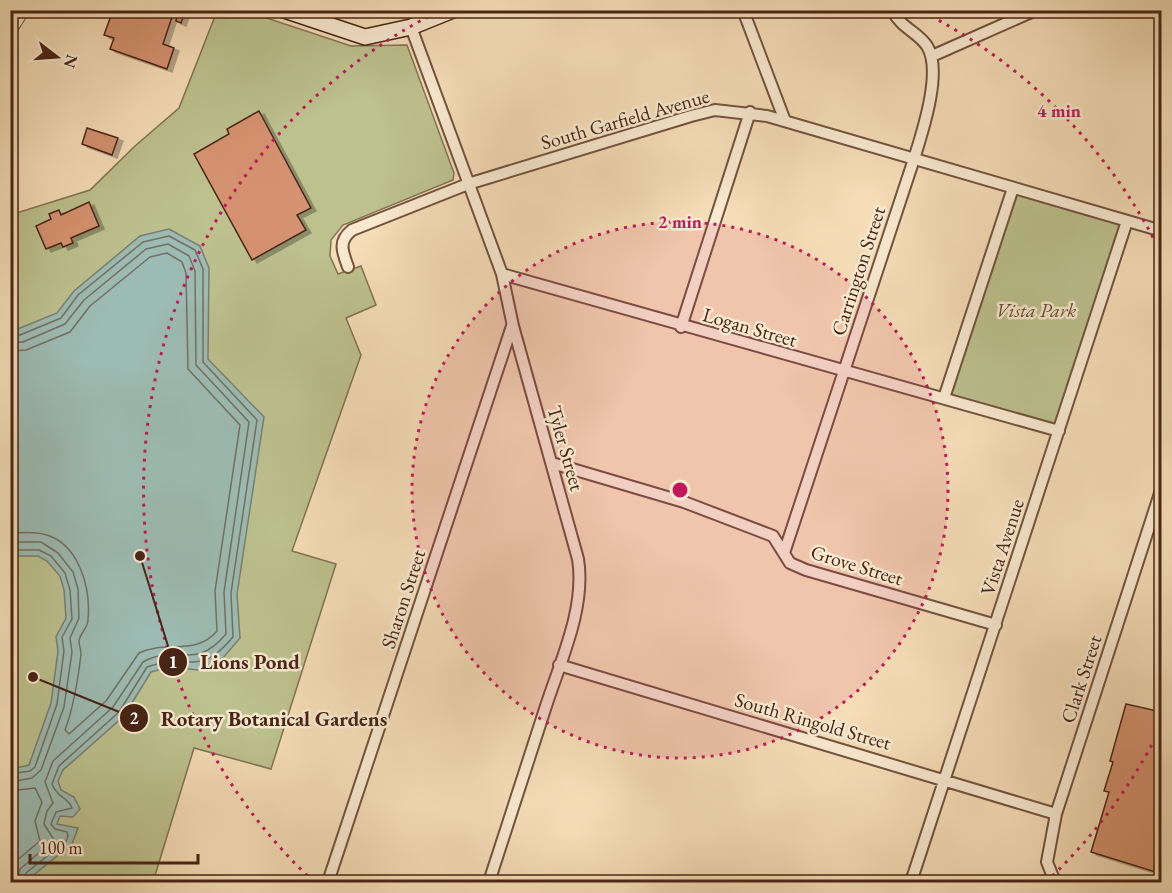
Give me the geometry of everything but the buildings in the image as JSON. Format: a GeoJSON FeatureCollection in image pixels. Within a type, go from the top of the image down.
{"type":"FeatureCollection","features":[{"type":"Feature","properties":{"kind":"main road"},"geometry":{"type":"LineString","coordinates":[[284,10],[365,37],[383,35],[411,27],[453,10]]}},
{"type":"Feature","properties":{"kind":"street"},"geometry":{"type":"LineString","coordinates":[[10,29],[22,10]]}},
{"type":"Feature","properties":{"kind":"street"},"geometry":{"type":"LineString","coordinates":[[743,10],[785,121]]}},
{"type":"Feature","properties":{"kind":"street"},"geometry":{"type":"LineString","coordinates":[[892,10],[899,24],[927,45],[932,56],[1036,10]]}},
{"type":"Feature","properties":{"kind":"street","name":"Tyler Street"},"geometry":{"type":"LineString","coordinates":[[411,27],[502,274],[513,326],[578,559],[581,579],[579,598],[559,665],[489,882]]}},
{"type":"Feature","properties":{"kind":"street","name":"Carrington Street"},"geometry":{"type":"LineString","coordinates":[[784,554],[914,159],[931,97],[932,56]]}},
{"type":"Feature","properties":{"kind":"street","name":"South Garfield Avenue"},"geometry":{"type":"LineString","coordinates":[[348,267],[341,244],[344,236],[352,230],[468,184],[715,110],[750,112],[785,121],[1161,231]]}},
{"type":"Feature","properties":{"kind":"street"},"geometry":{"type":"LineString","coordinates":[[681,327],[750,112]]}},
{"type":"Feature","properties":{"kind":"street"},"geometry":{"type":"LineString","coordinates":[[944,398],[1013,189]]}},
{"type":"Feature","properties":{"kind":"street","name":"Vista Avenue"},"geometry":{"type":"LineString","coordinates":[[911,882],[1127,222]]}},
{"type":"Feature","properties":{"kind":"street","name":"Logan Street"},"geometry":{"type":"LineString","coordinates":[[502,274],[681,327],[1059,431]]}},
{"type":"Feature","properties":{"kind":"street","name":"Sharon Street"},"geometry":{"type":"LineString","coordinates":[[328,882],[513,326]]}},
{"type":"Feature","properties":{"kind":"street","name":"Grove Street"},"geometry":{"type":"LineString","coordinates":[[552,463],[684,502],[773,536],[790,563],[806,570],[996,625]]}},
{"type":"Feature","properties":{"kind":"street","name":"Clark Street"},"geometry":{"type":"LineString","coordinates":[[1055,882],[1047,862],[1056,814],[1161,487]]}},
{"type":"Feature","properties":{"kind":"street"},"geometry":{"type":"LineString","coordinates":[[1150,525],[1161,528]]}},
{"type":"Feature","properties":{"kind":"street","name":"South Ringold Street"},"geometry":{"type":"LineString","coordinates":[[559,665],[1056,814]]}},
{"type":"Feature","properties":{"kind":"green space"},"geometry":{"type":"Polygon","coordinates":[[[217,11],[246,11],[351,46],[407,45],[454,173],[453,180],[343,225],[331,240],[330,256],[338,274],[361,266],[376,305],[346,318],[361,355],[292,551],[336,564],[271,769],[194,748],[153,882],[121,875],[118,882],[11,882],[10,215],[90,190],[135,146],[179,108],[217,11]]]}},
{"type":"Feature","properties":{"kind":"green space","name":"Vista Park"},"geometry":{"type":"Polygon","coordinates":[[[1013,188],[1127,221],[1059,431],[944,398],[1013,188]]]}},
{"type":"Feature","properties":{"kind":"water"},"geometry":{"type":"Polygon","coordinates":[[[169,229],[200,246],[209,268],[208,359],[264,417],[237,594],[240,638],[223,658],[198,670],[170,667],[151,672],[124,716],[63,770],[58,781],[61,790],[74,797],[80,809],[73,817],[60,816],[57,824],[78,828],[72,844],[30,878],[31,882],[11,882],[11,769],[29,765],[51,703],[58,651],[56,637],[66,618],[64,590],[60,576],[47,561],[38,556],[11,556],[11,328],[18,329],[57,313],[74,291],[140,236],[169,229]]]}},
{"type":"Feature","properties":{"kind":"place","name":"Lions Pond"},"geometry":{"type":"Point","coordinates":[140,556]}},
{"type":"Feature","properties":{"kind":"place","name":"Rotary Botanical Gardens"},"geometry":{"type":"Point","coordinates":[33,677]}}]}
